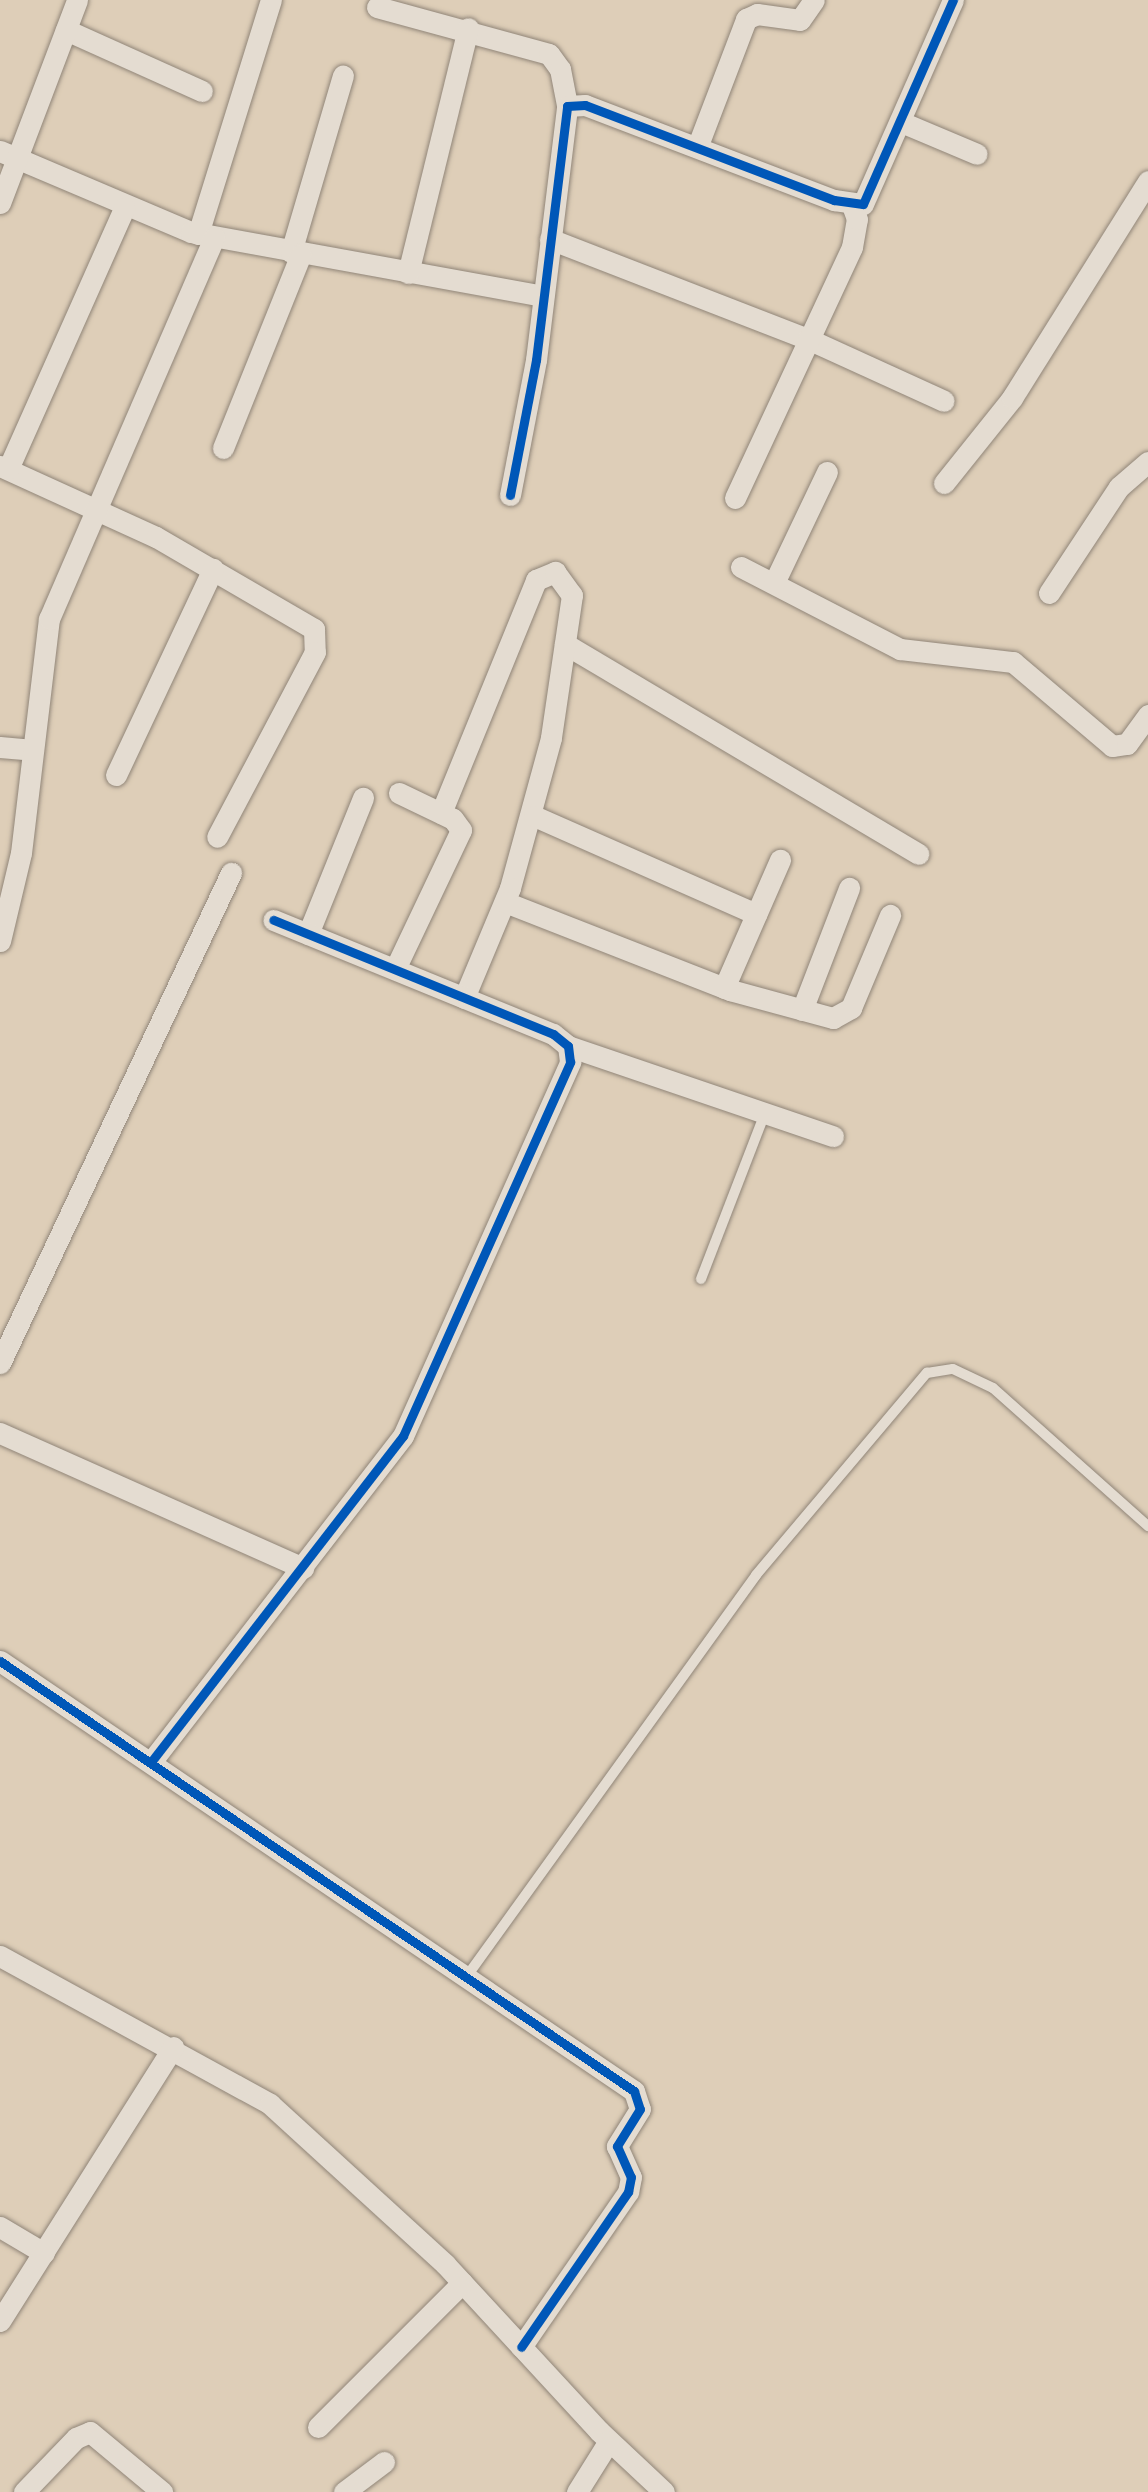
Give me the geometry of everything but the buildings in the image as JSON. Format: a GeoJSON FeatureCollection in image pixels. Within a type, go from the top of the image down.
{"type":"FeatureCollection","features":[{"type":"Feature","properties":{"kind":"street"},"geometry":{"type":"LineString","coordinates":[[0,202],[9,155],[77,0]]}},
{"type":"Feature","properties":{"kind":"street"},"geometry":{"type":"LineString","coordinates":[[0,941],[10,852],[33,750],[49,618],[206,235],[271,0]]}},
{"type":"Feature","properties":{"kind":"street"},"geometry":{"type":"LineString","coordinates":[[698,145],[746,19],[757,13],[800,20],[814,0]]}},
{"type":"Feature","properties":{"kind":"street"},"geometry":{"type":"LineString","coordinates":[[567,106],[585,105],[698,145],[852,205],[870,198],[953,0]]}},
{"type":"Feature","properties":{"kind":"street"},"geometry":{"type":"LineString","coordinates":[[377,7],[468,28],[555,59],[567,106],[543,296],[510,495]]}},
{"type":"Feature","properties":{"kind":"street"},"geometry":{"type":"LineString","coordinates":[[408,273],[468,28]]}},
{"type":"Feature","properties":{"kind":"street"},"geometry":{"type":"LineString","coordinates":[[66,30],[202,91]]}},
{"type":"Feature","properties":{"kind":"street"},"geometry":{"type":"LineString","coordinates":[[223,448],[296,253],[343,75]]}},
{"type":"Feature","properties":{"kind":"street"},"geometry":{"type":"LineString","coordinates":[[901,121],[977,154]]}},
{"type":"Feature","properties":{"kind":"street"},"geometry":{"type":"LineString","coordinates":[[9,155],[124,208],[206,235],[543,296]]}},
{"type":"Feature","properties":{"kind":"street"},"geometry":{"type":"LineString","coordinates":[[944,483],[1012,398],[1148,181]]}},
{"type":"Feature","properties":{"kind":"street"},"geometry":{"type":"LineString","coordinates":[[735,498],[852,247],[857,219],[852,205]]}},
{"type":"Feature","properties":{"kind":"street"},"geometry":{"type":"LineString","coordinates":[[124,208],[4,467],[95,506],[213,569],[303,621],[318,642],[217,838]]}},
{"type":"Feature","properties":{"kind":"street"},"geometry":{"type":"LineString","coordinates":[[550,239],[808,339],[944,401]]}},
{"type":"Feature","properties":{"kind":"street"},"geometry":{"type":"LineString","coordinates":[[1049,593],[1119,487],[1148,462]]}},
{"type":"Feature","properties":{"kind":"street"},"geometry":{"type":"LineString","coordinates":[[774,583],[827,472]]}},
{"type":"Feature","properties":{"kind":"street"},"geometry":{"type":"LineString","coordinates":[[741,567],[900,649],[1013,662],[1112,746],[1127,744],[1148,715]]}},
{"type":"Feature","properties":{"kind":"street"},"geometry":{"type":"LineString","coordinates":[[116,775],[213,569]]}},
{"type":"Feature","properties":{"kind":"street"},"geometry":{"type":"LineString","coordinates":[[441,813],[536,580],[545,572],[570,588],[565,644],[534,816],[505,902],[464,998]]}},
{"type":"Feature","properties":{"kind":"street"},"geometry":{"type":"LineString","coordinates":[[565,644],[918,854]]}},
{"type":"Feature","properties":{"kind":"street"},"geometry":{"type":"LineString","coordinates":[[0,747],[33,750]]}},
{"type":"Feature","properties":{"kind":"street"},"geometry":{"type":"LineString","coordinates":[[395,969],[459,836],[459,824],[399,793]]}},
{"type":"Feature","properties":{"kind":"street"},"geometry":{"type":"LineString","coordinates":[[308,934],[363,798]]}},
{"type":"Feature","properties":{"kind":"street"},"geometry":{"type":"LineString","coordinates":[[534,816],[756,914]]}},
{"type":"Feature","properties":{"kind":"street"},"geometry":{"type":"LineString","coordinates":[[723,988],[780,859]]}},
{"type":"Feature","properties":{"kind":"street"},"geometry":{"type":"LineString","coordinates":[[0,1363],[231,873]]}},
{"type":"Feature","properties":{"kind":"street"},"geometry":{"type":"LineString","coordinates":[[802,1010],[849,888]]}},
{"type":"Feature","properties":{"kind":"street"},"geometry":{"type":"LineString","coordinates":[[505,902],[723,988],[802,1010],[846,1014],[890,915]]}},
{"type":"Feature","properties":{"kind":"street"},"geometry":{"type":"LineString","coordinates":[[273,920],[464,998],[568,1046],[833,1136]]}},
{"type":"Feature","properties":{"kind":"street"},"geometry":{"type":"LineString","coordinates":[[151,1762],[374,1480],[430,1386],[565,1078],[568,1046]]}},
{"type":"Feature","properties":{"kind":"street"},"geometry":{"type":"LineString","coordinates":[[0,1433],[303,1567]]}},
{"type":"Feature","properties":{"kind":"street"},"geometry":{"type":"LineString","coordinates":[[0,1661],[627,2084],[640,2100],[617,2146],[631,2177],[628,2192],[521,2347]]}},
{"type":"Feature","properties":{"kind":"street"},"geometry":{"type":"LineString","coordinates":[[0,1956],[173,2047],[270,2104],[463,2283],[609,2441],[664,2492]]}},
{"type":"Feature","properties":{"kind":"street"},"geometry":{"type":"LineString","coordinates":[[0,2321],[173,2047]]}},
{"type":"Feature","properties":{"kind":"street"},"geometry":{"type":"LineString","coordinates":[[0,2227],[44,2253]]}},
{"type":"Feature","properties":{"kind":"street"},"geometry":{"type":"LineString","coordinates":[[318,2427],[463,2283]]}},
{"type":"Feature","properties":{"kind":"street"},"geometry":{"type":"LineString","coordinates":[[24,2492],[76,2438],[90,2432],[162,2492]]}},
{"type":"Feature","properties":{"kind":"street"},"geometry":{"type":"LineString","coordinates":[[577,2492],[609,2441]]}},
{"type":"Feature","properties":{"kind":"street"},"geometry":{"type":"LineString","coordinates":[[344,2492],[384,2462]]}},
{"type":"Feature","properties":{"kind":"lane"},"geometry":{"type":"LineString","coordinates":[[701,1279],[765,1113]]}},
{"type":"Feature","properties":{"kind":"lane"},"geometry":{"type":"LineString","coordinates":[[467,1976],[756,1575],[927,1373],[953,1369],[993,1388],[1148,1527]]}},
{"type":"Feature","properties":{"kind":"cycle path"},"geometry":{"type":"LineString","coordinates":[[510,495],[536,360],[567,106],[585,105],[834,200],[863,204],[953,0]]}},
{"type":"Feature","properties":{"kind":"cycle path"},"geometry":{"type":"LineString","coordinates":[[151,1762],[403,1436],[570,1062],[568,1046],[553,1034],[273,920]]}},
{"type":"Feature","properties":{"kind":"cycle path"},"geometry":{"type":"LineString","coordinates":[[0,1661],[634,2091],[640,2109],[617,2146],[631,2177],[628,2192],[521,2347]]}}]}
